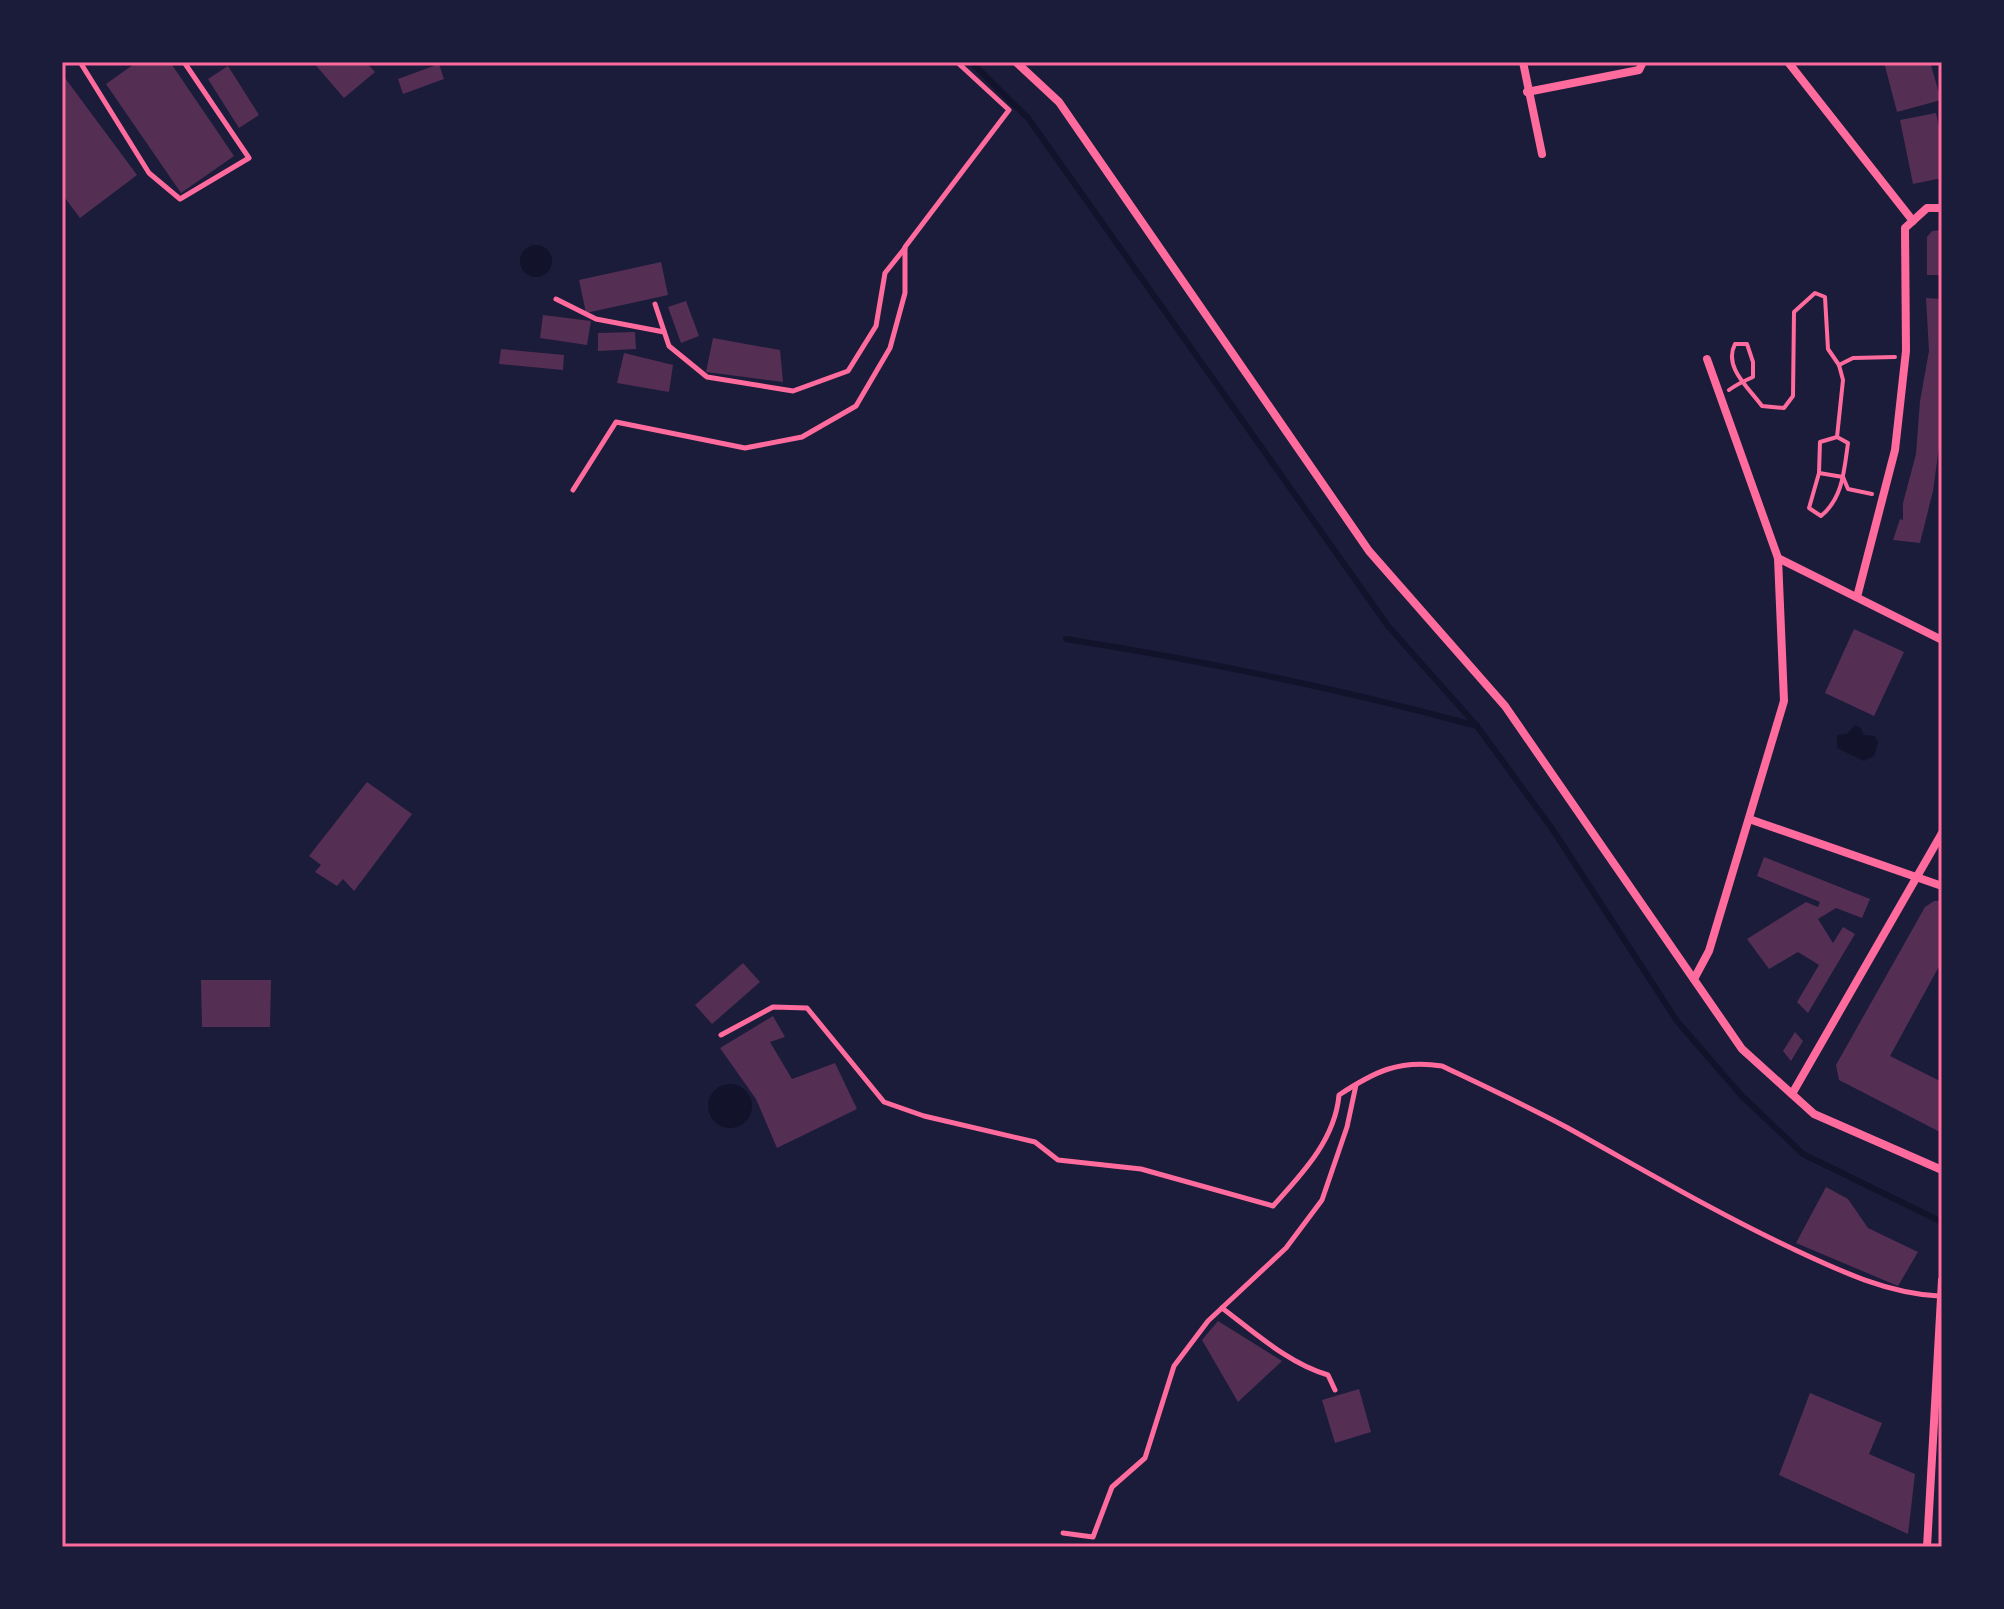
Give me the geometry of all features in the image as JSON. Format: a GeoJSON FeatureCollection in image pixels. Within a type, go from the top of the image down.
{"type":"FeatureCollection","features":[{"type":"Feature","properties":{"kind":"street"},"geometry":{"type":"LineString","coordinates":[[1016,62],[1059,102],[1369,551],[1505,706],[1742,1049],[1814,1114],[1942,1170]]}},
{"type":"Feature","properties":{"kind":"street"},"geometry":{"type":"LineString","coordinates":[[1523,62],[1542,154]]}},
{"type":"Feature","properties":{"kind":"street"},"geometry":{"type":"LineString","coordinates":[[1527,92],[1639,70],[1643,62]]}},
{"type":"Feature","properties":{"kind":"street"},"geometry":{"type":"LineString","coordinates":[[1788,62],[1913,221]]}},
{"type":"Feature","properties":{"kind":"street"},"geometry":{"type":"LineString","coordinates":[[1857,597],[1895,450],[1905,357],[1905,228],[1927,208],[1942,208]]}},
{"type":"Feature","properties":{"kind":"street"},"geometry":{"type":"LineString","coordinates":[[1694,979],[1709,951],[1784,701],[1778,558],[1707,359]]}},
{"type":"Feature","properties":{"kind":"street"},"geometry":{"type":"LineString","coordinates":[[1778,558],[1942,640]]}},
{"type":"Feature","properties":{"kind":"street"},"geometry":{"type":"LineString","coordinates":[[1749,819],[1942,886]]}},
{"type":"Feature","properties":{"kind":"street"},"geometry":{"type":"LineString","coordinates":[[1792,1094],[1942,833]]}},
{"type":"Feature","properties":{"kind":"street"},"geometry":{"type":"LineString","coordinates":[[1927,1547],[1942,1280]]}},
{"type":"Feature","properties":{"kind":"lane"},"geometry":{"type":"LineString","coordinates":[[80,62],[149,173],[180,199],[249,158],[184,62]]}},
{"type":"Feature","properties":{"kind":"lane"},"geometry":{"type":"LineString","coordinates":[[655,304],[669,346],[707,377],[793,391],[848,371],[876,326],[885,273],[1009,110],[957,62]]}},
{"type":"Feature","properties":{"kind":"lane"},"geometry":{"type":"LineString","coordinates":[[573,490],[616,422],[745,448],[802,437],[856,406],[890,348],[905,293],[905,247]]}},
{"type":"Feature","properties":{"kind":"lane"},"geometry":{"type":"LineString","coordinates":[[556,299],[596,319],[664,332]]}},
{"type":"Feature","properties":{"kind":"lane"},"geometry":{"type":"LineString","coordinates":[[721,1035],[773,1007],[807,1008],[884,1102],[924,1116],[1035,1142],[1058,1160],[1141,1169],[1273,1206],[1310,1165],[1337,1113],[1339,1095],[1376,1071],[1421,1062],[1442,1066],[1566,1127],[1698,1204],[1811,1257],[1871,1283],[1908,1294],[1939,1296]]}},
{"type":"Feature","properties":{"kind":"lane"},"geometry":{"type":"LineString","coordinates":[[1063,1533],[1093,1537],[1112,1487],[1145,1458],[1174,1366],[1222,1308],[1286,1248],[1322,1200],[1347,1127],[1356,1084]]}},
{"type":"Feature","properties":{"kind":"lane"},"geometry":{"type":"LineString","coordinates":[[1222,1308],[1267,1342],[1315,1372],[1328,1375],[1335,1390]]}},
{"type":"Feature","properties":{"kind":"path"},"geometry":{"type":"LineString","coordinates":[[1721,396],[1745,380],[1753,377],[1753,362],[1747,344],[1735,344],[1731,352],[1733,370],[1745,380],[1762,406],[1784,408],[1793,396],[1794,312],[1815,293],[1825,297],[1828,349],[1839,365],[1843,380],[1837,437]]}},
{"type":"Feature","properties":{"kind":"path"},"geometry":{"type":"LineString","coordinates":[[1839,365],[1853,358],[1905,357]]}},
{"type":"Feature","properties":{"kind":"path"},"geometry":{"type":"LineString","coordinates":[[1837,437],[1848,443],[1843,477],[1835,505],[1821,516],[1809,508],[1819,473],[1820,442],[1837,437]]}},
{"type":"Feature","properties":{"kind":"path"},"geometry":{"type":"LineString","coordinates":[[1819,473],[1843,477]]}},
{"type":"Feature","properties":{"kind":"path"},"geometry":{"type":"LineString","coordinates":[[1843,477],[1848,489],[1884,497]]}},
{"type":"Feature","properties":{"kind":"shaded area"},"geometry":{"type":"Polygon","coordinates":[[[536,245],[547,250],[552,261],[547,272],[536,277],[525,272],[520,261],[525,250],[536,245]]]}},
{"type":"Feature","properties":{"kind":"shaded area"},"geometry":{"type":"Polygon","coordinates":[[[1855,725],[1861,728],[1863,735],[1875,736],[1878,743],[1874,756],[1864,761],[1837,748],[1837,735],[1847,734],[1855,725]]]}},
{"type":"Feature","properties":{"kind":"shaded area"},"geometry":{"type":"Polygon","coordinates":[[[730,1084],[746,1090],[752,1106],[746,1122],[730,1128],[714,1122],[708,1106],[714,1090],[730,1084]]]}},
{"type":"Feature","properties":{"kind":"building"},"geometry":{"type":"Polygon","coordinates":[[[137,62],[170,62],[234,156],[181,193],[106,84],[137,62]]]}},
{"type":"Feature","properties":{"kind":"building"},"geometry":{"type":"Polygon","coordinates":[[[313,62],[366,62],[375,72],[344,98],[313,62]]]}},
{"type":"Feature","properties":{"kind":"building"},"geometry":{"type":"Polygon","coordinates":[[[1884,62],[1930,62],[1941,100],[1897,112],[1884,62]]]}},
{"type":"Feature","properties":{"kind":"building"},"geometry":{"type":"Polygon","coordinates":[[[439,64],[444,79],[403,94],[398,79],[439,64]]]}},
{"type":"Feature","properties":{"kind":"building"},"geometry":{"type":"Polygon","coordinates":[[[228,66],[259,115],[239,128],[208,79],[228,66]]]}},
{"type":"Feature","properties":{"kind":"building"},"geometry":{"type":"Polygon","coordinates":[[[62,74],[137,175],[80,218],[62,194],[62,74]]]}},
{"type":"Feature","properties":{"kind":"building"},"geometry":{"type":"Polygon","coordinates":[[[1936,113],[1942,141],[1942,178],[1913,184],[1900,120],[1936,113]]]}},
{"type":"Feature","properties":{"kind":"building"},"geometry":{"type":"Polygon","coordinates":[[[1942,230],[1942,275],[1927,275],[1927,237],[1932,231],[1942,230]]]}},
{"type":"Feature","properties":{"kind":"building"},"geometry":{"type":"Polygon","coordinates":[[[661,262],[668,295],[586,313],[579,280],[661,262]]]}},
{"type":"Feature","properties":{"kind":"building"},"geometry":{"type":"Polygon","coordinates":[[[1926,298],[1942,299],[1942,425],[1933,491],[1920,543],[1893,540],[1900,519],[1903,520],[1903,503],[1916,454],[1920,401],[1929,351],[1926,298]]]}},
{"type":"Feature","properties":{"kind":"building"},"geometry":{"type":"Polygon","coordinates":[[[686,301],[699,336],[681,343],[668,307],[686,301]]]}},
{"type":"Feature","properties":{"kind":"building"},"geometry":{"type":"Polygon","coordinates":[[[543,315],[591,321],[587,345],[540,338],[543,315]]]}},
{"type":"Feature","properties":{"kind":"building"},"geometry":{"type":"Polygon","coordinates":[[[635,332],[636,349],[598,351],[598,333],[635,332]]]}},
{"type":"Feature","properties":{"kind":"building"},"geometry":{"type":"Polygon","coordinates":[[[713,338],[780,350],[783,382],[706,372],[713,338]]]}},
{"type":"Feature","properties":{"kind":"building"},"geometry":{"type":"Polygon","coordinates":[[[501,349],[564,355],[563,370],[499,364],[501,349]]]}},
{"type":"Feature","properties":{"kind":"building"},"geometry":{"type":"Polygon","coordinates":[[[624,353],[673,365],[669,392],[617,383],[624,353]]]}},
{"type":"Feature","properties":{"kind":"building"},"geometry":{"type":"Polygon","coordinates":[[[1854,629],[1904,652],[1874,716],[1825,693],[1854,629]]]}},
{"type":"Feature","properties":{"kind":"building"},"geometry":{"type":"Polygon","coordinates":[[[367,782],[412,814],[354,891],[343,879],[337,886],[315,872],[321,865],[309,856],[367,782]]]}},
{"type":"Feature","properties":{"kind":"building"},"geometry":{"type":"Polygon","coordinates":[[[1764,857],[1870,899],[1862,918],[1836,908],[1818,919],[1833,943],[1843,927],[1855,934],[1808,1013],[1797,1002],[1819,965],[1798,952],[1769,969],[1747,939],[1806,902],[1818,907],[1820,902],[1757,876],[1764,857]]]}},
{"type":"Feature","properties":{"kind":"building"},"geometry":{"type":"Polygon","coordinates":[[[1934,901],[1942,901],[1942,961],[1890,1056],[1942,1082],[1942,1133],[1839,1080],[1836,1065],[1925,907],[1934,901]]]}},
{"type":"Feature","properties":{"kind":"building"},"geometry":{"type":"Polygon","coordinates":[[[743,963],[760,982],[712,1024],[695,1005],[743,963]]]}},
{"type":"Feature","properties":{"kind":"building"},"geometry":{"type":"Polygon","coordinates":[[[201,980],[271,980],[270,1027],[202,1027],[201,980]]]}},
{"type":"Feature","properties":{"kind":"building"},"geometry":{"type":"Polygon","coordinates":[[[773,1016],[785,1037],[770,1042],[792,1079],[835,1063],[857,1109],[777,1148],[756,1099],[720,1048],[773,1016]]]}},
{"type":"Feature","properties":{"kind":"building"},"geometry":{"type":"Polygon","coordinates":[[[1795,1032],[1803,1041],[1791,1061],[1783,1051],[1795,1032]]]}},
{"type":"Feature","properties":{"kind":"building"},"geometry":{"type":"Polygon","coordinates":[[[1826,1187],[1848,1199],[1868,1228],[1918,1252],[1898,1286],[1796,1243],[1826,1187]]]}},
{"type":"Feature","properties":{"kind":"building"},"geometry":{"type":"Polygon","coordinates":[[[1218,1321],[1282,1361],[1238,1402],[1202,1340],[1218,1321]]]}},
{"type":"Feature","properties":{"kind":"building"},"geometry":{"type":"Polygon","coordinates":[[[1359,1389],[1371,1432],[1335,1443],[1322,1400],[1359,1389]]]}},
{"type":"Feature","properties":{"kind":"building"},"geometry":{"type":"Polygon","coordinates":[[[1810,1393],[1882,1423],[1869,1454],[1915,1474],[1908,1534],[1779,1475],[1810,1393]]]}},
{"type":"Feature","properties":{"kind":"waterway"},"geometry":{"type":"LineString","coordinates":[[971,62],[1028,118],[1388,626],[1477,726],[1553,830],[1677,1021],[1741,1095],[1803,1154],[1942,1222]]}},
{"type":"Feature","properties":{"kind":"waterway"},"geometry":{"type":"LineString","coordinates":[[1066,639],[1273,677],[1477,726]]}}]}
